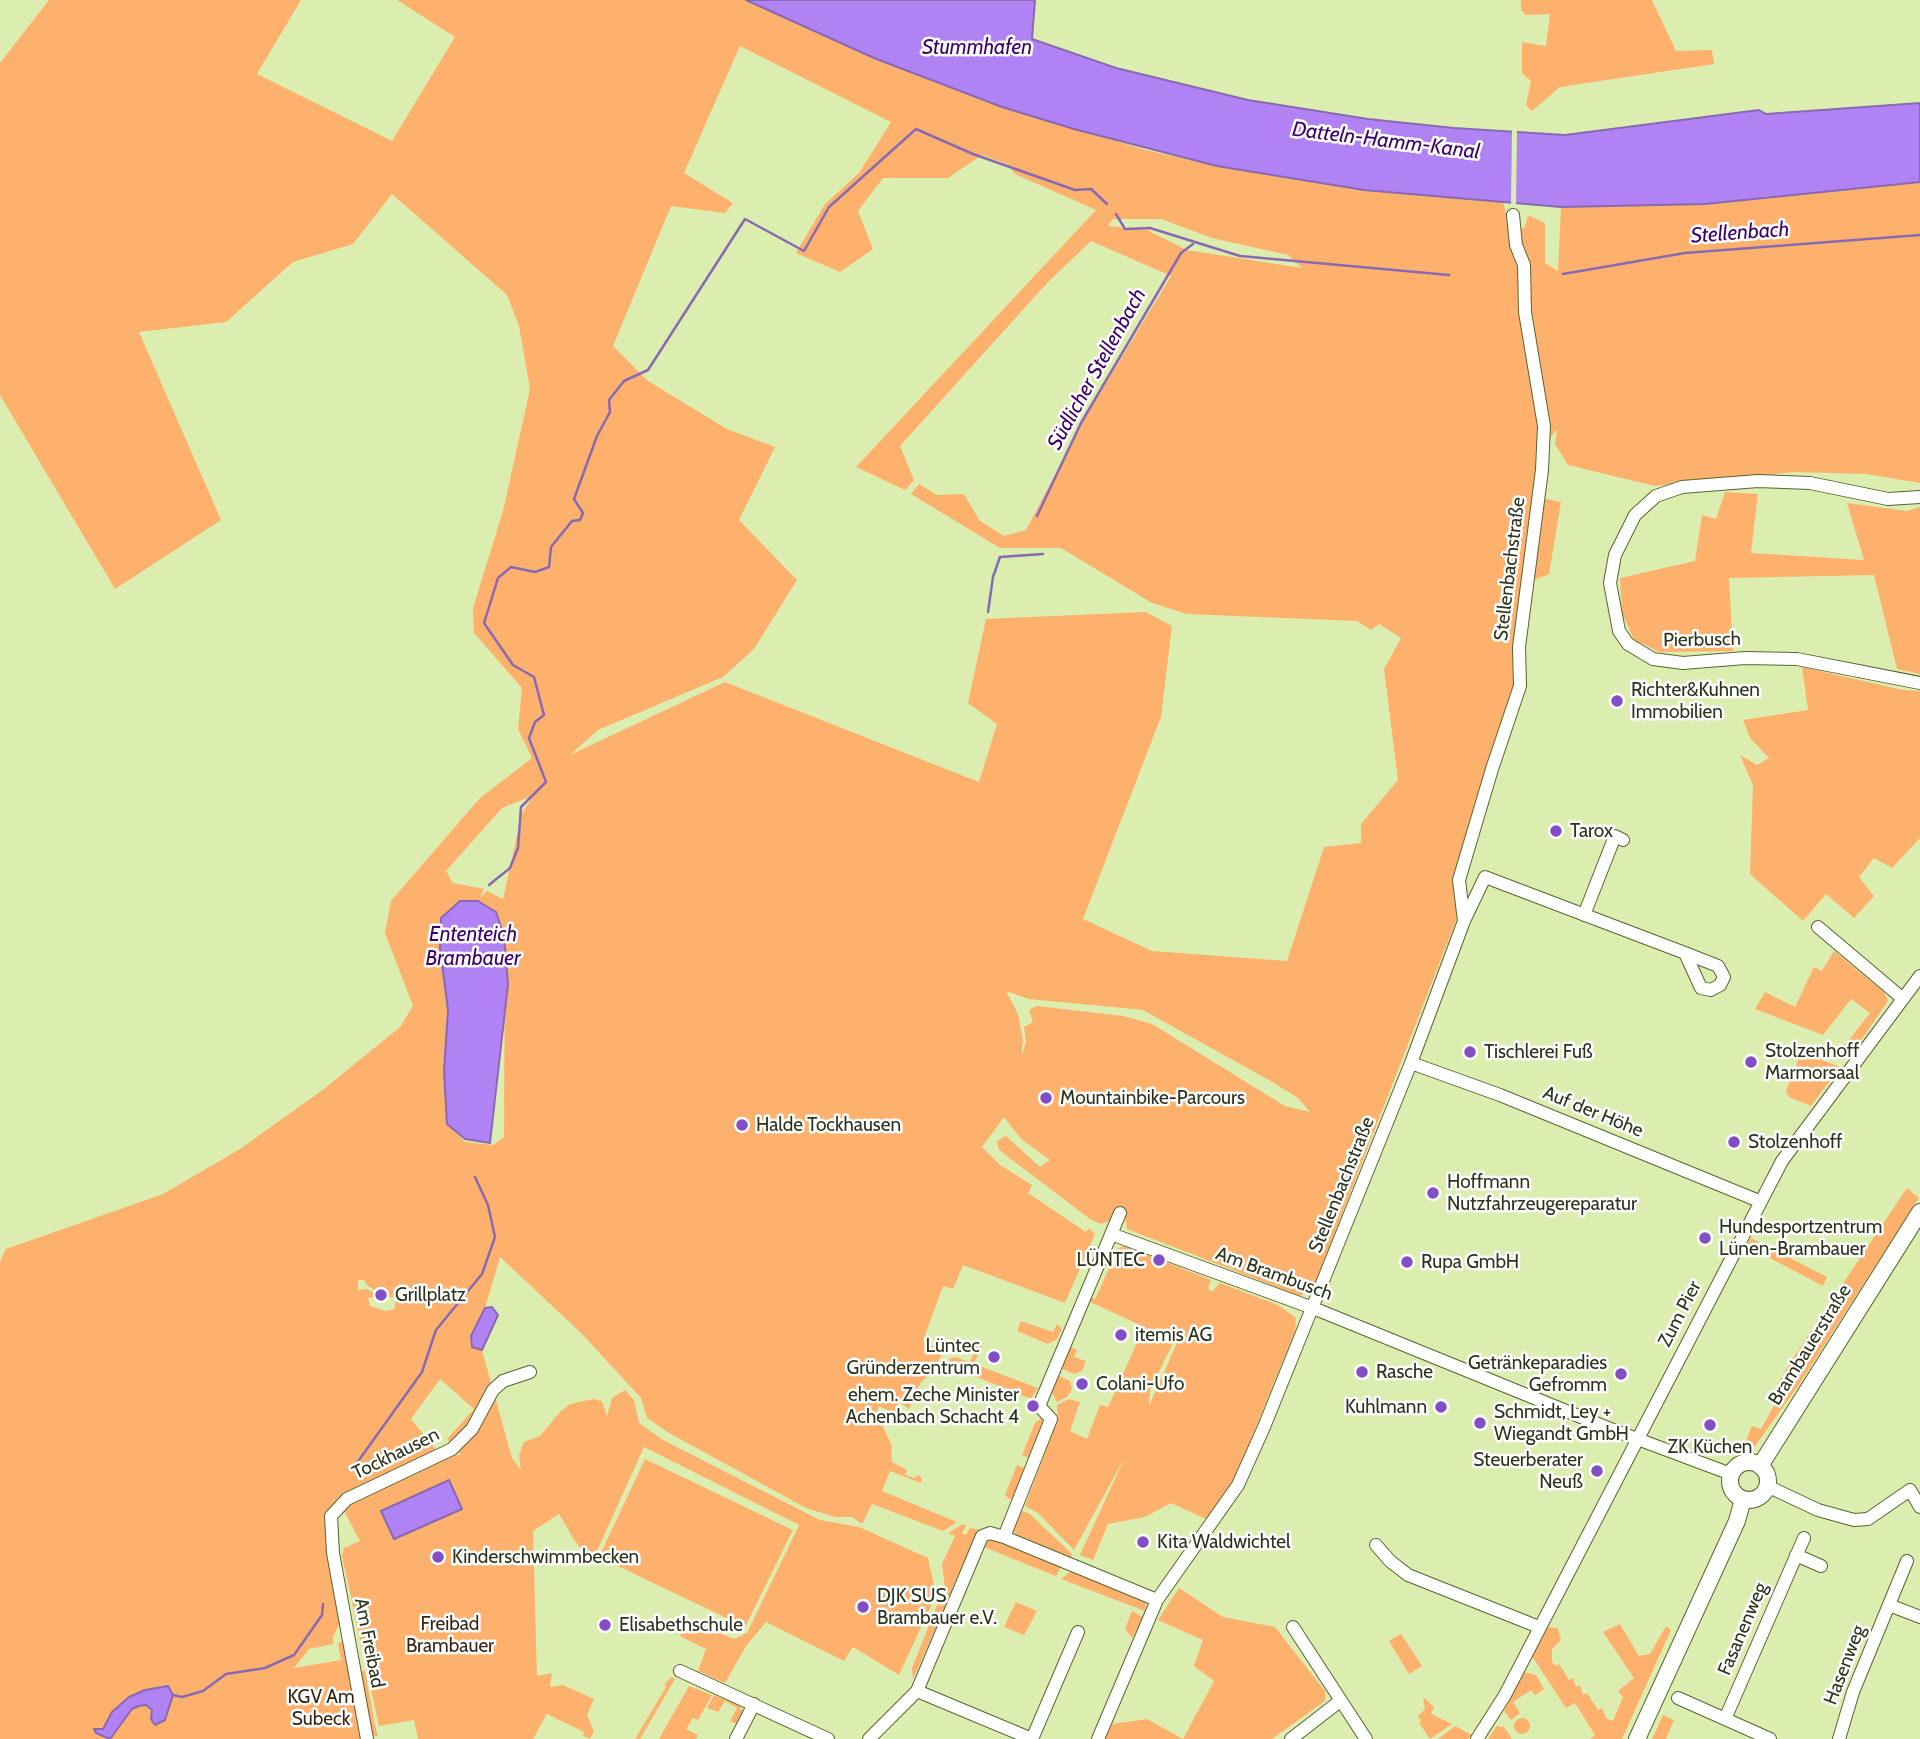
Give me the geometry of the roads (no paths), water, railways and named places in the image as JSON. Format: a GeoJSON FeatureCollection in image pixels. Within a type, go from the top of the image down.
{"type":"FeatureCollection","features":[{"type":"Feature","properties":{"kind":"main road","name":"Brambauerstraße"},"geometry":{"type":"LineString","coordinates":[[1760,1466],[1920,1212]]}},
{"type":"Feature","properties":{"kind":"main road"},"geometry":{"type":"LineString","coordinates":[[1744,1463],[1760,1466],[1768,1477],[1767,1486],[1761,1496],[1743,1499],[1732,1489],[1731,1474],[1744,1463]]}},
{"type":"Feature","properties":{"kind":"main road"},"geometry":{"type":"LineString","coordinates":[[1637,1739],[1733,1531],[1743,1499]]}},
{"type":"Feature","properties":{"kind":"street","name":"Stellenbachstraße"},"geometry":{"type":"LineString","coordinates":[[1464,921],[1460,880],[1492,769],[1520,686],[1519,647],[1542,470],[1544,426],[1525,312],[1524,265],[1517,245],[1513,215]]}},
{"type":"Feature","properties":{"kind":"street","name":"Pierbusch"},"geometry":{"type":"LineString","coordinates":[[1920,497],[1888,499],[1810,483],[1758,481],[1682,487],[1656,496],[1635,515],[1615,555],[1610,583],[1619,631],[1628,644],[1653,659],[1684,663],[1745,658],[1797,659],[1920,683]]}},
{"type":"Feature","properties":{"kind":"street"},"geometry":{"type":"LineString","coordinates":[[1584,915],[1615,836],[1623,840]]}},
{"type":"Feature","properties":{"kind":"street","name":"Stellenbachstraße"},"geometry":{"type":"LineString","coordinates":[[1098,1739],[1157,1600],[1238,1485],[1313,1308],[1411,1063],[1464,921],[1485,877],[1685,953]]}},
{"type":"Feature","properties":{"kind":"street"},"geometry":{"type":"LineString","coordinates":[[1818,927],[1902,998]]}},
{"type":"Feature","properties":{"kind":"street","name":"Zum Pier"},"geometry":{"type":"LineString","coordinates":[[1477,1739],[1505,1695],[1759,1201],[1809,1122],[1920,976]]}},
{"type":"Feature","properties":{"kind":"street","name":"Auf der Höhe"},"geometry":{"type":"LineString","coordinates":[[1411,1063],[1500,1095],[1759,1201]]}},
{"type":"Feature","properties":{"kind":"street"},"geometry":{"type":"LineString","coordinates":[[1004,1536],[1051,1419],[1039,1406],[1082,1297],[1120,1213]]}},
{"type":"Feature","properties":{"kind":"street","name":"Am Brambusch"},"geometry":{"type":"LineString","coordinates":[[1111,1234],[1313,1308],[1731,1474]]}},
{"type":"Feature","properties":{"kind":"street","name":"Tockhausen"},"geometry":{"type":"LineString","coordinates":[[333,1553],[331,1516],[339,1505],[452,1449],[472,1429],[493,1390],[510,1378],[530,1372]]}},
{"type":"Feature","properties":{"kind":"street"},"geometry":{"type":"LineString","coordinates":[[1767,1486],[1818,1510],[1854,1520],[1868,1520],[1910,1490],[1920,1507]]}},
{"type":"Feature","properties":{"kind":"street"},"geometry":{"type":"LineString","coordinates":[[869,1739],[918,1691],[982,1536],[990,1533],[1004,1536],[1157,1600]]}},
{"type":"Feature","properties":{"kind":"street","name":"Fasanenweg"},"geometry":{"type":"LineString","coordinates":[[1725,1719],[1804,1538]]}},
{"type":"Feature","properties":{"kind":"street"},"geometry":{"type":"LineString","coordinates":[[1376,1545],[1390,1562],[1408,1575],[1539,1627]]}},
{"type":"Feature","properties":{"kind":"street","name":"Am Freibad"},"geometry":{"type":"LineString","coordinates":[[333,1553],[367,1739]]}},
{"type":"Feature","properties":{"kind":"street"},"geometry":{"type":"LineString","coordinates":[[1796,1555],[1821,1566]]}},
{"type":"Feature","properties":{"kind":"street","name":"Hasenweg"},"geometry":{"type":"LineString","coordinates":[[1839,1739],[1853,1692],[1907,1561]]}},
{"type":"Feature","properties":{"kind":"street"},"geometry":{"type":"LineString","coordinates":[[1889,1605],[1920,1618]]}},
{"type":"Feature","properties":{"kind":"street"},"geometry":{"type":"LineString","coordinates":[[1293,1627],[1366,1739]]}},
{"type":"Feature","properties":{"kind":"street"},"geometry":{"type":"LineString","coordinates":[[918,1691],[1032,1739],[1078,1632]]}},
{"type":"Feature","properties":{"kind":"street"},"geometry":{"type":"LineString","coordinates":[[680,1671],[828,1739]]}},
{"type":"Feature","properties":{"kind":"street"},"geometry":{"type":"LineString","coordinates":[[1678,1698],[1770,1739]]}},
{"type":"Feature","properties":{"kind":"street"},"geometry":{"type":"LineString","coordinates":[[1291,1739],[1340,1700]]}},
{"type":"Feature","properties":{"kind":"street"},"geometry":{"type":"LineString","coordinates":[[736,1739],[754,1704]]}},
{"type":"Feature","properties":{"kind":"water"},"geometry":{"type":"Polygon","coordinates":[[[746,0],[1035,0],[1032,39],[1116,68],[1248,100],[1368,119],[1454,128],[1565,135],[1759,110],[1766,114],[1920,103],[1920,182],[1705,204],[1561,207],[1364,190],[1217,166],[1074,129],[1002,107],[874,58],[746,0]]]}},
{"type":"Feature","properties":{"kind":"water","name":"Ententeich Brambauer"},"geometry":{"type":"Polygon","coordinates":[[[460,901],[478,901],[496,912],[504,936],[508,984],[490,1143],[465,1139],[447,1124],[444,1071],[448,1010],[440,948],[441,918],[460,901]]]}},
{"type":"Feature","properties":{"kind":"water"},"geometry":{"type":"Polygon","coordinates":[[[492,1307],[498,1315],[482,1350],[472,1347],[471,1336],[485,1308],[492,1307]]]}},
{"type":"Feature","properties":{"kind":"water"},"geometry":{"type":"Polygon","coordinates":[[[449,1480],[462,1509],[394,1539],[381,1511],[449,1480]]]}},
{"type":"Feature","properties":{"kind":"water"},"geometry":{"type":"Polygon","coordinates":[[[168,1686],[173,1695],[165,1720],[155,1725],[151,1719],[152,1710],[146,1705],[139,1706],[132,1709],[110,1739],[96,1733],[94,1729],[103,1729],[112,1712],[129,1697],[145,1690],[168,1686]]]}},
{"type":"Feature","properties":{"kind":"waterway"},"geometry":{"type":"LineString","coordinates":[[489,885],[510,868],[518,848],[521,807],[546,782],[529,738],[535,722],[544,715],[534,677],[513,665],[484,623],[498,578],[511,567],[535,572],[549,567],[551,547],[572,521],[580,520],[583,513],[574,499],[597,436],[610,412],[609,400],[624,381],[648,370],[745,219],[804,251],[829,207],[916,129],[973,154],[1075,190],[1091,189],[1107,204]]}},
{"type":"Feature","properties":{"kind":"waterway","name":"Stellenbach"},"geometry":{"type":"LineString","coordinates":[[1116,214],[1125,229],[1150,228],[1240,256],[1449,275]]}},
{"type":"Feature","properties":{"kind":"waterway","name":"Stellenbach"},"geometry":{"type":"LineString","coordinates":[[1563,274],[1685,253],[1920,235]]}},
{"type":"Feature","properties":{"kind":"waterway","name":"Südlicher Stellenbach"},"geometry":{"type":"LineString","coordinates":[[1037,516],[1081,423],[1181,253],[1193,244]]}},
{"type":"Feature","properties":{"kind":"waterway","name":"Südlicher Stellenbach"},"geometry":{"type":"LineString","coordinates":[[988,612],[993,577],[1000,557],[1043,554]]}},
{"type":"Feature","properties":{"kind":"waterway"},"geometry":{"type":"LineString","coordinates":[[354,1467],[422,1372],[436,1330],[482,1274],[495,1237],[488,1205],[475,1177]]}},
{"type":"Feature","properties":{"kind":"waterway"},"geometry":{"type":"LineString","coordinates":[[173,1695],[182,1697],[203,1691],[226,1674],[265,1668],[294,1655],[322,1615],[323,1604]]}},
{"type":"Feature","properties":{"kind":"place","name":"Richter&Kuhnen Immobilien"},"geometry":{"type":"Point","coordinates":[1617,701]}},
{"type":"Feature","properties":{"kind":"place","name":"Tarox"},"geometry":{"type":"Point","coordinates":[1556,831]}},
{"type":"Feature","properties":{"kind":"place","name":"Tischlerei Fuß"},"geometry":{"type":"Point","coordinates":[1470,1052]}},
{"type":"Feature","properties":{"kind":"place","name":"Stolzenhoff Marmorsaal"},"geometry":{"type":"Point","coordinates":[1751,1062]}},
{"type":"Feature","properties":{"kind":"place","name":"Mountainbike-Parcours"},"geometry":{"type":"Point","coordinates":[1046,1098]}},
{"type":"Feature","properties":{"kind":"place","name":"Halde Tockhausen"},"geometry":{"type":"Point","coordinates":[742,1125]}},
{"type":"Feature","properties":{"kind":"place","name":"Stolzenhoff"},"geometry":{"type":"Point","coordinates":[1734,1142]}},
{"type":"Feature","properties":{"kind":"place","name":"Hoffmann Nutzfahrzeugereparatur"},"geometry":{"type":"Point","coordinates":[1433,1193]}},
{"type":"Feature","properties":{"kind":"place","name":"Hundesportzentrum Lünen-Brambauer"},"geometry":{"type":"Point","coordinates":[1705,1238]}},
{"type":"Feature","properties":{"kind":"place","name":"LÜNTEC"},"geometry":{"type":"Point","coordinates":[1159,1260]}},
{"type":"Feature","properties":{"kind":"place","name":"Rupa GmbH"},"geometry":{"type":"Point","coordinates":[1407,1262]}},
{"type":"Feature","properties":{"kind":"place","name":"Grillplatz"},"geometry":{"type":"Point","coordinates":[381,1295]}},
{"type":"Feature","properties":{"kind":"place","name":"itemis AG"},"geometry":{"type":"Point","coordinates":[1121,1335]}},
{"type":"Feature","properties":{"kind":"place","name":"Lüntec Gründerzentrum"},"geometry":{"type":"Point","coordinates":[994,1357]}},
{"type":"Feature","properties":{"kind":"place","name":"Rasche"},"geometry":{"type":"Point","coordinates":[1362,1372]}},
{"type":"Feature","properties":{"kind":"place","name":"Getränkeparadies Gefromm"},"geometry":{"type":"Point","coordinates":[1621,1374]}},
{"type":"Feature","properties":{"kind":"place","name":"Colani-Ufo"},"geometry":{"type":"Point","coordinates":[1082,1384]}},
{"type":"Feature","properties":{"kind":"place","name":"ehem. Zeche Minister Achenbach Schacht 4"},"geometry":{"type":"Point","coordinates":[1033,1406]}},
{"type":"Feature","properties":{"kind":"place","name":"Kuhlmann"},"geometry":{"type":"Point","coordinates":[1441,1407]}},
{"type":"Feature","properties":{"kind":"place","name":"Schmidt, Ley + Wiegandt GmbH"},"geometry":{"type":"Point","coordinates":[1480,1423]}},
{"type":"Feature","properties":{"kind":"place","name":"ZK Küchen"},"geometry":{"type":"Point","coordinates":[1710,1425]}},
{"type":"Feature","properties":{"kind":"place","name":"Steuerberater Neuß"},"geometry":{"type":"Point","coordinates":[1597,1471]}},
{"type":"Feature","properties":{"kind":"place","name":"Kita Waldwichtel"},"geometry":{"type":"Point","coordinates":[1143,1542]}},
{"type":"Feature","properties":{"kind":"place","name":"Kinderschwimmbecken"},"geometry":{"type":"Point","coordinates":[438,1557]}},
{"type":"Feature","properties":{"kind":"place","name":"DJK SUS Brambauer e.V."},"geometry":{"type":"Point","coordinates":[863,1607]}},
{"type":"Feature","properties":{"kind":"place","name":"Elisabethschule"},"geometry":{"type":"Point","coordinates":[605,1625]}},
{"type":"Feature","properties":{"kind":"water label","name":"Stummhafen"},"geometry":{"type":"Point","coordinates":[977,48]}},
{"type":"Feature","properties":{"kind":"water label","name":"Datteln-Hamm-Kanal"},"geometry":{"type":"Point","coordinates":[1386,141]}},
{"type":"Feature","properties":{"kind":"park label","name":"Freibad Brambauer"},"geometry":{"type":"Point","coordinates":[450,1635]}},
{"type":"Feature","properties":{"kind":"park label","name":"KGV Am Subeck"},"geometry":{"type":"Point","coordinates":[321,1708]}}]}
